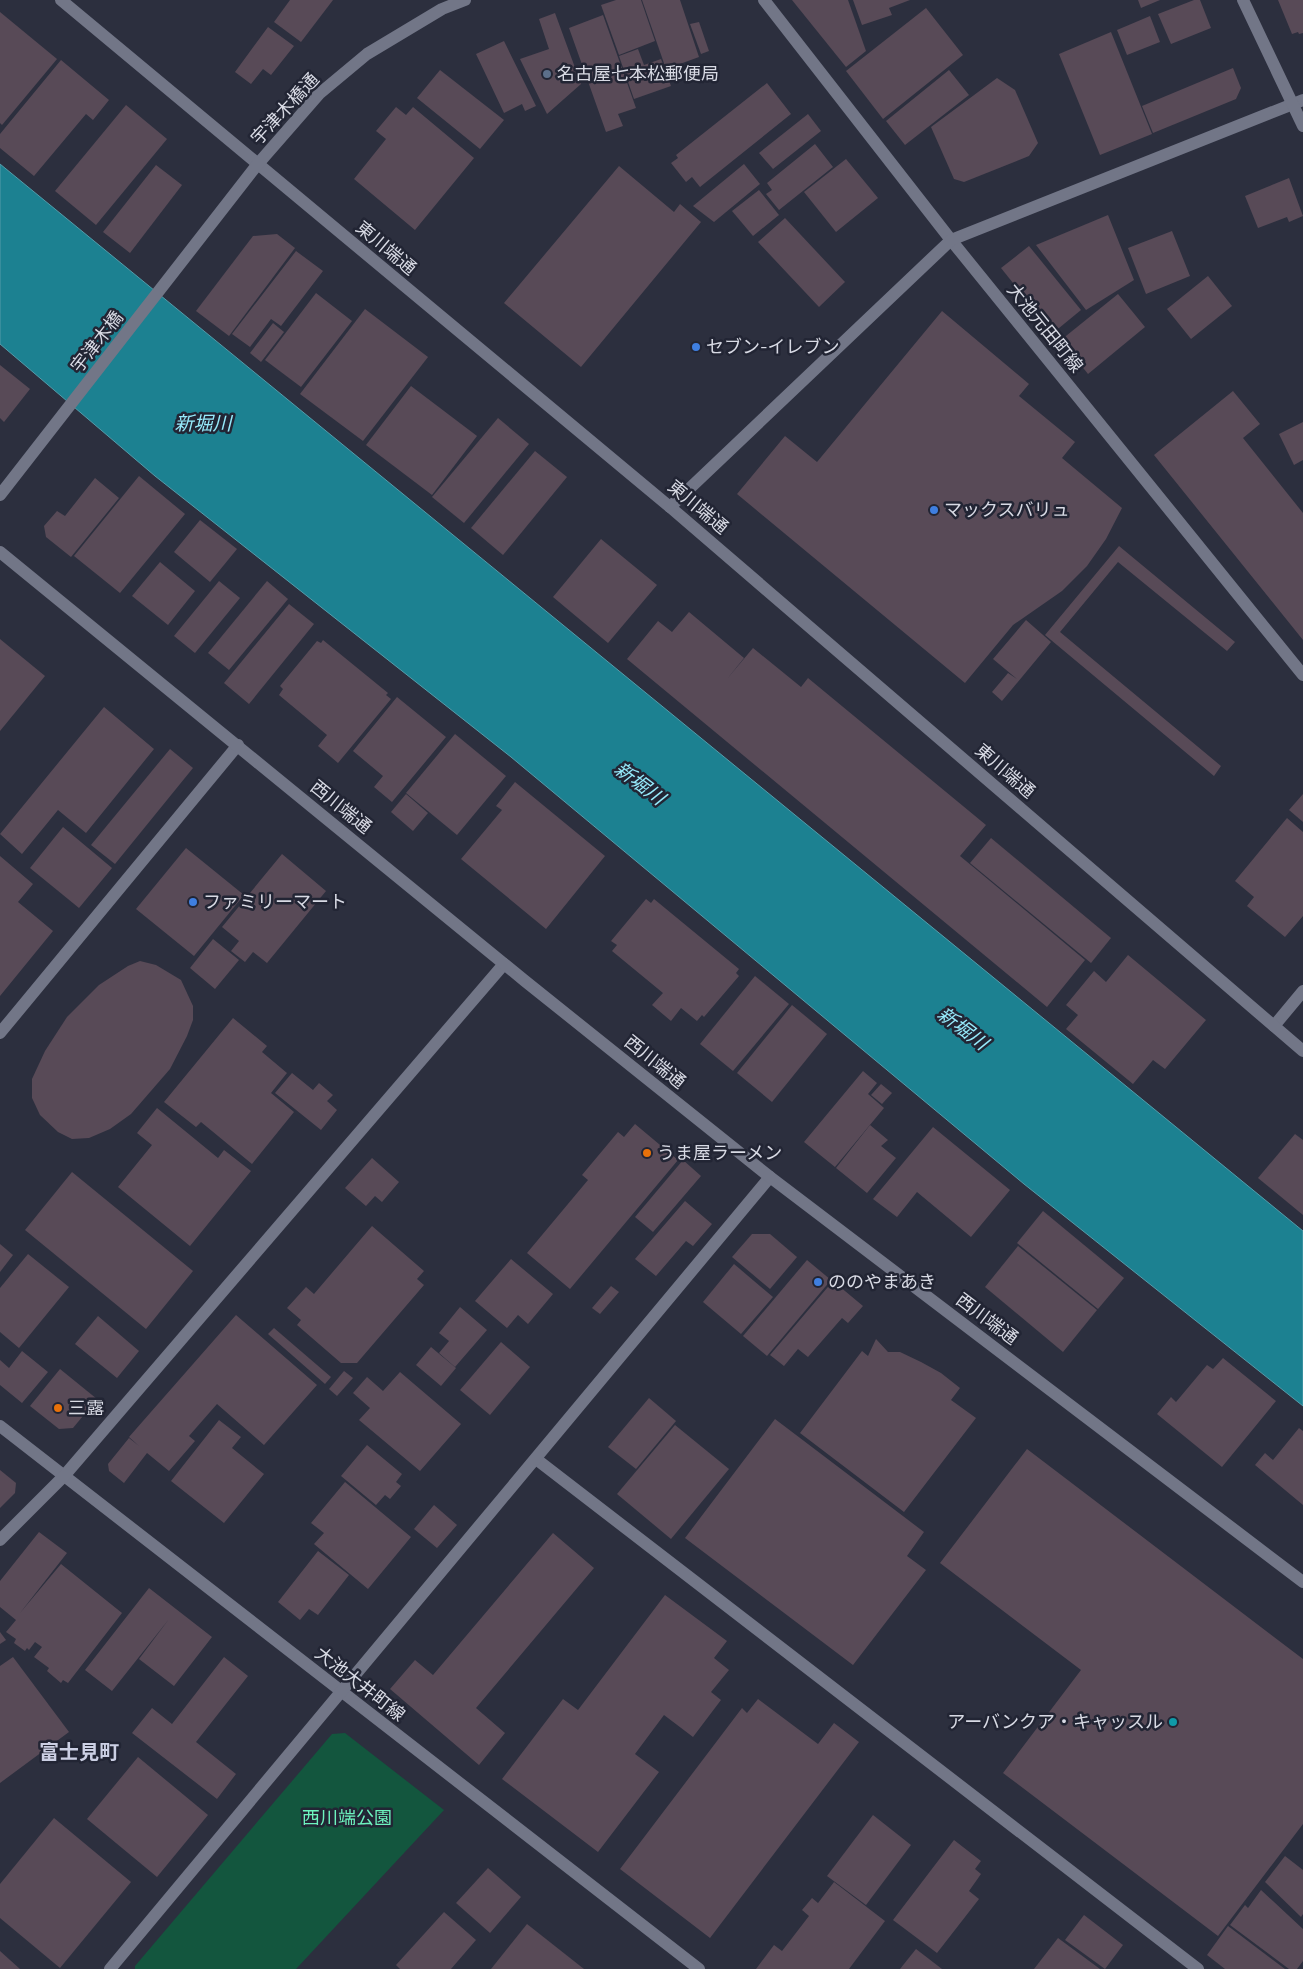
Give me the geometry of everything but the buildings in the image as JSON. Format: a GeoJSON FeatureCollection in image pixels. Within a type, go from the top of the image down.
{"type":"FeatureCollection","features":[{"type":"Feature","properties":{"kind":"street","name":"東川端通"},"geometry":{"type":"LineString","coordinates":[[61,0],[257,165],[670,506],[1303,1051]]}},
{"type":"Feature","properties":{"kind":"street","name":"宇津木橋通"},"geometry":{"type":"LineString","coordinates":[[184,259],[257,165],[319,94],[367,54],[442,9],[465,0]]}},
{"type":"Feature","properties":{"kind":"street","name":"大池元田町線"},"geometry":{"type":"LineString","coordinates":[[764,0],[951,240],[1303,675]]}},
{"type":"Feature","properties":{"kind":"street"},"geometry":{"type":"LineString","coordinates":[[1243,0],[1298,102],[1303,126]]}},
{"type":"Feature","properties":{"kind":"street"},"geometry":{"type":"LineString","coordinates":[[670,506],[951,240],[1298,102]]}},
{"type":"Feature","properties":{"kind":"street","name":"宇津木橋"},"geometry":{"type":"LineString","coordinates":[[0,495],[184,259]]}},
{"type":"Feature","properties":{"kind":"street","name":"西川端通"},"geometry":{"type":"LineString","coordinates":[[0,552],[504,964],[770,1177],[1303,1582]]}},
{"type":"Feature","properties":{"kind":"street"},"geometry":{"type":"LineString","coordinates":[[0,1033],[238,745]]}},
{"type":"Feature","properties":{"kind":"street"},"geometry":{"type":"LineString","coordinates":[[0,1540],[64,1476],[504,964]]}},
{"type":"Feature","properties":{"kind":"street"},"geometry":{"type":"LineString","coordinates":[[1274,1026],[1303,991]]}},
{"type":"Feature","properties":{"kind":"street"},"geometry":{"type":"LineString","coordinates":[[112,1968],[770,1177]]}},
{"type":"Feature","properties":{"kind":"street","name":"大池大井町線"},"geometry":{"type":"LineString","coordinates":[[0,1426],[699,1969]]}},
{"type":"Feature","properties":{"kind":"street"},"geometry":{"type":"LineString","coordinates":[[536,1458],[1198,1969]]}},
{"type":"Feature","properties":{"kind":"green space","name":"西川端公園"},"geometry":{"type":"Polygon","coordinates":[[[345,1733],[444,1810],[296,1969],[135,1969],[135,1966],[332,1734],[345,1733]]]}},
{"type":"Feature","properties":{"kind":"water","name":"新堀川"},"geometry":{"type":"Polygon","coordinates":[[[0,164],[1303,1231],[1303,1406],[1024,1184],[511,757],[155,476],[0,344],[0,164]]]}},
{"type":"Feature","properties":{"kind":"place","name":"名古屋七本松郵便局"},"geometry":{"type":"Point","coordinates":[547,74]}},
{"type":"Feature","properties":{"kind":"place","name":"セブン-イレブン"},"geometry":{"type":"Point","coordinates":[696,347]}},
{"type":"Feature","properties":{"kind":"place","name":"マックスバリュ"},"geometry":{"type":"Point","coordinates":[934,510]}},
{"type":"Feature","properties":{"kind":"place","name":"ファミリーマート"},"geometry":{"type":"Point","coordinates":[193,902]}},
{"type":"Feature","properties":{"kind":"place","name":"うま屋ラーメン"},"geometry":{"type":"Point","coordinates":[647,1153]}},
{"type":"Feature","properties":{"kind":"place","name":"ののやまあき"},"geometry":{"type":"Point","coordinates":[818,1282]}},
{"type":"Feature","properties":{"kind":"place","name":"三露"},"geometry":{"type":"Point","coordinates":[58,1408]}},
{"type":"Feature","properties":{"kind":"place","name":"アーバンクア・キャッスル"},"geometry":{"type":"Point","coordinates":[1173,1722]}},
{"type":"Feature","properties":{"kind":"district","name":"富士見町"},"geometry":{"type":"Point","coordinates":[79,1752]}}]}
